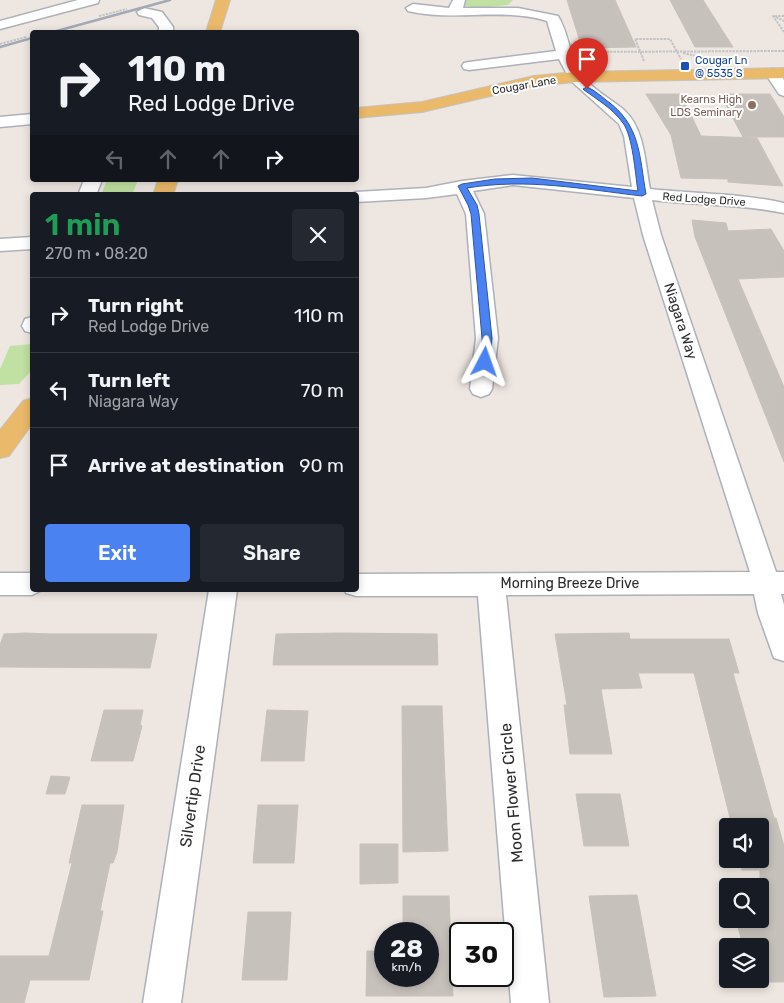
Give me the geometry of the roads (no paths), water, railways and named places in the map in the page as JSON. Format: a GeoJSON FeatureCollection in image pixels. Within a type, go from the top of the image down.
{"type":"FeatureCollection","features":[{"type":"Feature","properties":{"kind":"main road"},"geometry":{"type":"LineString","coordinates":[[214,30],[222,0]]}},
{"type":"Feature","properties":{"kind":"main road","name":"Cougar Lane"},"geometry":{"type":"LineString","coordinates":[[359,113],[422,106],[534,81],[575,76],[778,73]]}},
{"type":"Feature","properties":{"kind":"main road"},"geometry":{"type":"LineString","coordinates":[[0,449],[30,411]]}},
{"type":"Feature","properties":{"kind":"street"},"geometry":{"type":"LineString","coordinates":[[0,25],[93,0]]}},
{"type":"Feature","properties":{"kind":"street"},"geometry":{"type":"LineString","coordinates":[[413,8],[428,11],[458,6]]}},
{"type":"Feature","properties":{"kind":"street","name":"Niagara Way"},"geometry":{"type":"LineString","coordinates":[[458,6],[521,12],[542,15],[553,19],[570,53],[575,76],[627,123],[632,136],[642,194],[652,235],[757,549],[775,583],[772,613],[784,649]]}},
{"type":"Feature","properties":{"kind":"street"},"geometry":{"type":"LineString","coordinates":[[144,12],[157,15],[166,27],[166,30]]}},
{"type":"Feature","properties":{"kind":"street"},"geometry":{"type":"LineString","coordinates":[[469,66],[570,53]]}},
{"type":"Feature","properties":{"kind":"street"},"geometry":{"type":"LineString","coordinates":[[778,73],[784,92]]}},
{"type":"Feature","properties":{"kind":"street"},"geometry":{"type":"LineString","coordinates":[[0,122],[30,119]]}},
{"type":"Feature","properties":{"kind":"street","name":"Red Lodge Drive"},"geometry":{"type":"LineString","coordinates":[[359,197],[390,196],[495,181],[532,180],[642,194],[761,203],[784,208]]}},
{"type":"Feature","properties":{"kind":"street"},"geometry":{"type":"LineString","coordinates":[[462,186],[475,214],[486,320],[487,338],[480,389]]}},
{"type":"Feature","properties":{"kind":"street"},"geometry":{"type":"LineString","coordinates":[[0,244],[30,243]]}},
{"type":"Feature","properties":{"kind":"street","name":"Morning Breeze Drive"},"geometry":{"type":"LineString","coordinates":[[359,584],[775,583]]}},
{"type":"Feature","properties":{"kind":"street"},"geometry":{"type":"LineString","coordinates":[[0,584],[30,584]]}},
{"type":"Feature","properties":{"kind":"street","name":"Moon Flower Circle"},"geometry":{"type":"LineString","coordinates":[[491,584],[530,1003]]}},
{"type":"Feature","properties":{"kind":"street","name":"Silvertip Drive"},"geometry":{"type":"LineString","coordinates":[[162,1003],[223,592]]}},
{"type":"Feature","properties":{"kind":"railway"},"geometry":{"type":"LineString","coordinates":[[60,30],[170,0]]}},
{"type":"Feature","properties":{"kind":"railway"},"geometry":{"type":"LineString","coordinates":[[0,47],[30,39]]}},
{"type":"Feature","properties":{"kind":"place","name":"Cougar Ln @ 5535 S"},"geometry":{"type":"Point","coordinates":[685,66]}},
{"type":"Feature","properties":{"kind":"place","name":"Kearns High LDS Seminary"},"geometry":{"type":"Point","coordinates":[752,105]}}]}
